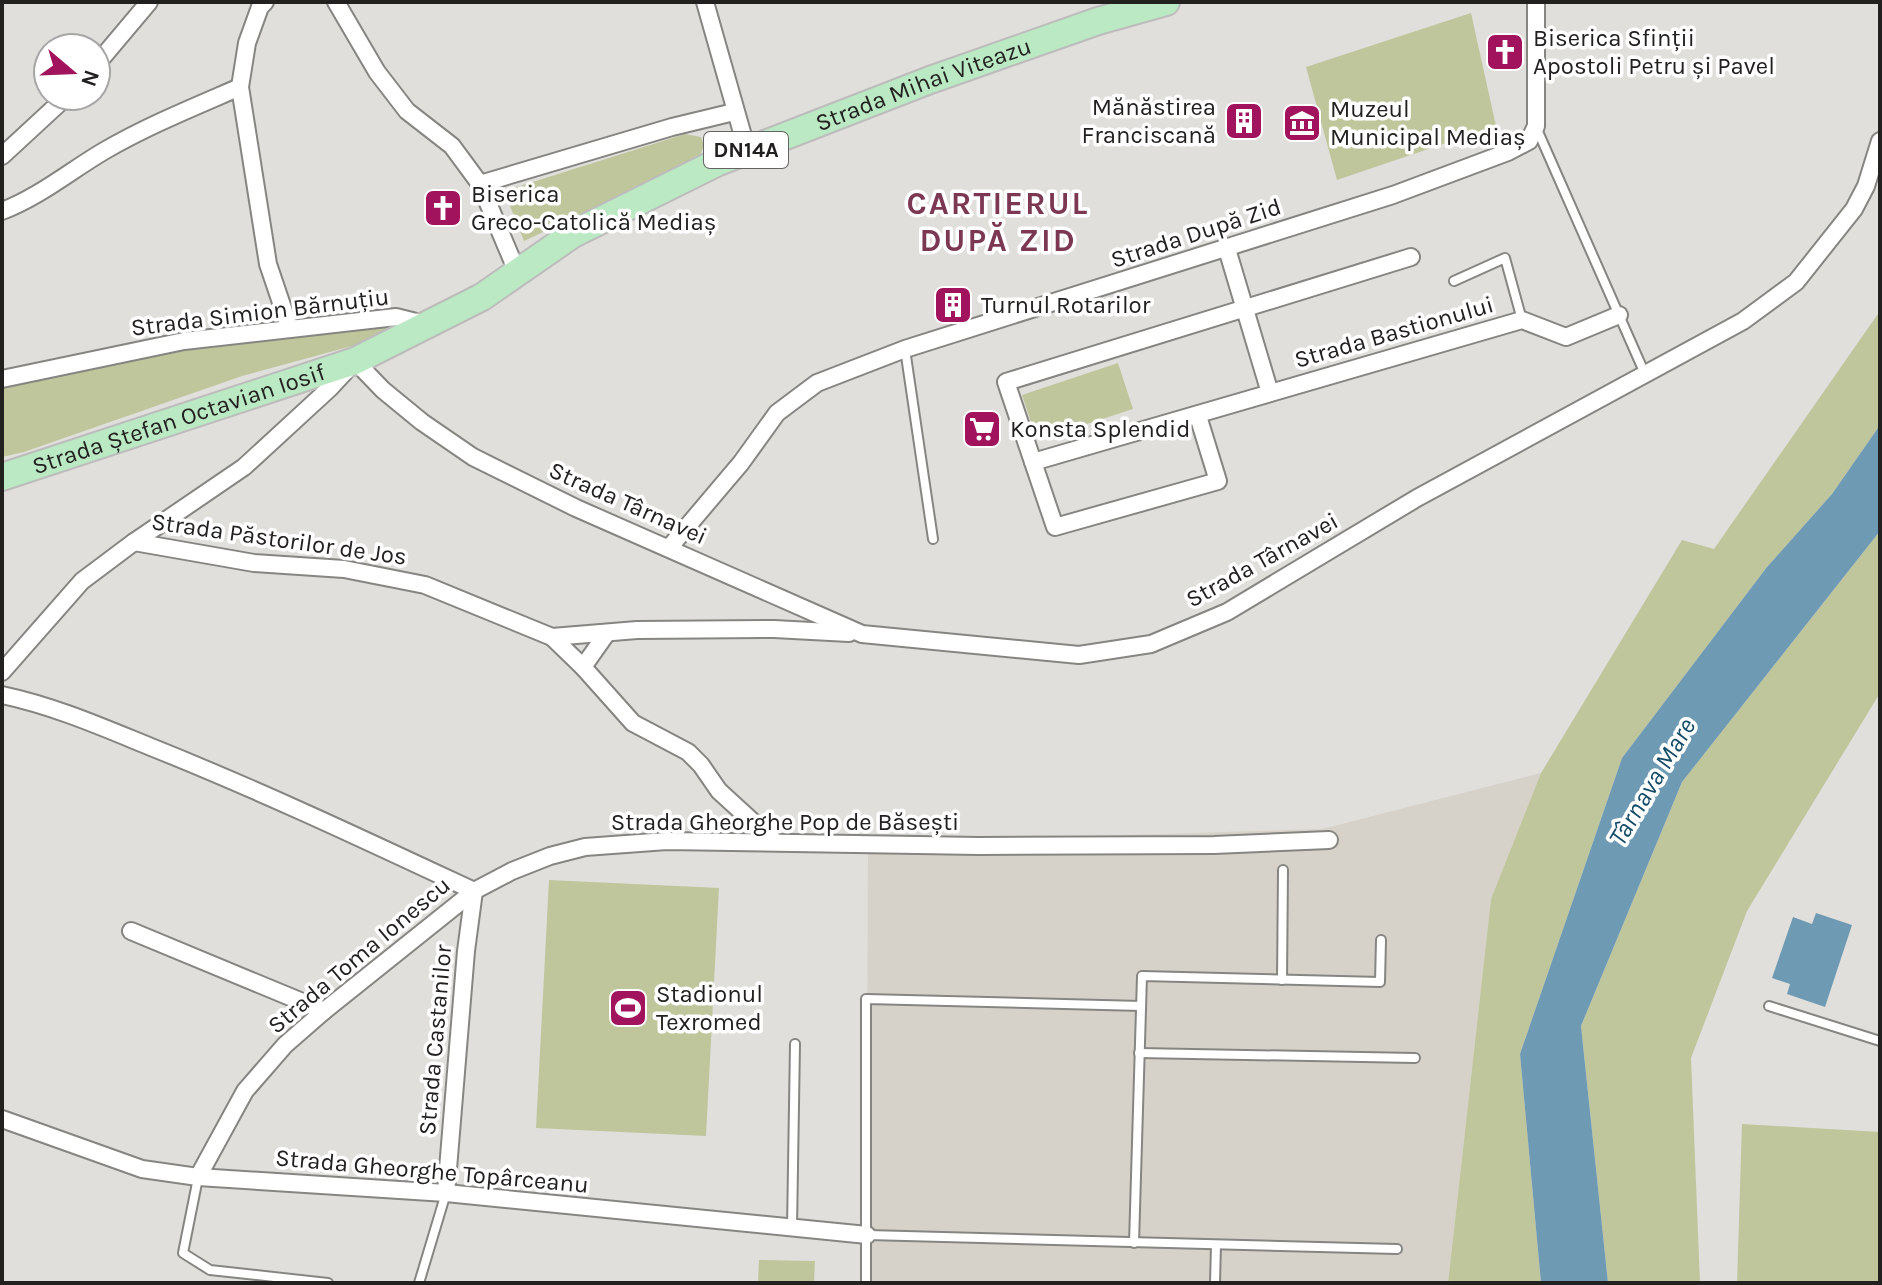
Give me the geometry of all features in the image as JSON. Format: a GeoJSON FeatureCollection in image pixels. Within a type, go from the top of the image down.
{"type":"FeatureCollection","features":[{"type":"Feature","properties":{"kind":"main road","name":"Strada Mihai Viteazu"},"geometry":{"type":"LineString","coordinates":[[355,361],[429,325],[518,274],[573,234],[747,150],[944,75],[1098,21],[1166,2]]}},
{"type":"Feature","properties":{"kind":"main road","name":"Strada Ștefan Octavian Iosif"},"geometry":{"type":"LineString","coordinates":[[2,477],[355,361]]}},
{"type":"Feature","properties":{"kind":"street"},"geometry":{"type":"LineString","coordinates":[[112,46],[149,2]]}},
{"type":"Feature","properties":{"kind":"street"},"geometry":{"type":"LineString","coordinates":[[265,2],[260,7],[247,43],[240,87],[268,264],[290,329]]}},
{"type":"Feature","properties":{"kind":"street"},"geometry":{"type":"LineString","coordinates":[[336,2],[377,72],[407,111],[452,146],[480,184],[518,274]]}},
{"type":"Feature","properties":{"kind":"street"},"geometry":{"type":"LineString","coordinates":[[705,2],[747,150]]}},
{"type":"Feature","properties":{"kind":"street"},"geometry":{"type":"LineString","coordinates":[[1536,2],[1536,126]]}},
{"type":"Feature","properties":{"kind":"street"},"geometry":{"type":"LineString","coordinates":[[2,211],[20,204],[105,151],[180,112],[240,87]]}},
{"type":"Feature","properties":{"kind":"street"},"geometry":{"type":"LineString","coordinates":[[2,156],[50,112]]}},
{"type":"Feature","properties":{"kind":"street"},"geometry":{"type":"LineString","coordinates":[[480,184],[734,112]]}},
{"type":"Feature","properties":{"kind":"street","name":"Strada După Zid"},"geometry":{"type":"LineString","coordinates":[[669,548],[741,463],[777,413],[817,383],[905,349],[1393,195],[1508,152],[1529,141],[1536,126]]}},
{"type":"Feature","properties":{"kind":"street","name":"Strada Târnavei"},"geometry":{"type":"LineString","coordinates":[[355,361],[383,390],[422,422],[473,457],[576,508],[862,634],[1079,655],[1151,644],[1227,612],[1417,498],[1743,321],[1796,282],[1854,209],[1866,186],[1880,141]]}},
{"type":"Feature","properties":{"kind":"street","name":"Strada Bastionului"},"geometry":{"type":"LineString","coordinates":[[1227,249],[1270,393]]}},
{"type":"Feature","properties":{"kind":"street"},"geometry":{"type":"LineString","coordinates":[[1198,416],[1218,481],[1055,527],[1006,382],[1411,257]]}},
{"type":"Feature","properties":{"kind":"street","name":"Strada Bastionului"},"geometry":{"type":"LineString","coordinates":[[1033,462],[1522,320],[1566,337],[1619,315]]}},
{"type":"Feature","properties":{"kind":"street","name":"Strada Simion Bărnuțiu"},"geometry":{"type":"LineString","coordinates":[[2,379],[184,341],[396,317],[429,325]]}},
{"type":"Feature","properties":{"kind":"street"},"geometry":{"type":"LineString","coordinates":[[2,672],[82,581],[244,467],[355,361]]}},
{"type":"Feature","properties":{"kind":"street","name":"Strada Păstorilor de Jos"},"geometry":{"type":"LineString","coordinates":[[134,542],[254,563],[344,569],[425,585],[552,637],[633,723],[688,752],[719,791],[775,842]]}},
{"type":"Feature","properties":{"kind":"street","name":"Strada Păstorilor de Jos"},"geometry":{"type":"LineString","coordinates":[[552,637],[637,630],[774,629],[862,634]]}},
{"type":"Feature","properties":{"kind":"street"},"geometry":{"type":"LineString","coordinates":[[583,667],[607,633]]}},
{"type":"Feature","properties":{"kind":"street"},"geometry":{"type":"LineString","coordinates":[[2,695],[43,704],[181,759],[474,891]]}},
{"type":"Feature","properties":{"kind":"street","name":"Strada Gheorghe Pop de Băsești"},"geometry":{"type":"LineString","coordinates":[[474,891],[537,861],[585,847],[667,841],[979,846],[1214,845],[1329,840]]}},
{"type":"Feature","properties":{"kind":"street","name":"Strada Toma Ionescu"},"geometry":{"type":"LineString","coordinates":[[198,1177],[245,1091],[285,1045],[474,891]]}},
{"type":"Feature","properties":{"kind":"street","name":"Strada Castanilor"},"geometry":{"type":"LineString","coordinates":[[446,1193],[466,951],[474,891]]}},
{"type":"Feature","properties":{"kind":"street"},"geometry":{"type":"LineString","coordinates":[[131,931],[324,1011]]}},
{"type":"Feature","properties":{"kind":"street","name":"Strada Gheorghe Topârceanu"},"geometry":{"type":"LineString","coordinates":[[2,1119],[142,1169],[198,1177],[446,1193],[867,1235]]}},
{"type":"Feature","properties":{"kind":"lane"},"geometry":{"type":"LineString","coordinates":[[1536,126],[1645,374]]}},
{"type":"Feature","properties":{"kind":"lane"},"geometry":{"type":"LineString","coordinates":[[1454,281],[1505,258],[1522,320]]}},
{"type":"Feature","properties":{"kind":"lane"},"geometry":{"type":"LineString","coordinates":[[905,349],[933,539]]}},
{"type":"Feature","properties":{"kind":"lane"},"geometry":{"type":"LineString","coordinates":[[1282,980],[1283,870]]}},
{"type":"Feature","properties":{"kind":"lane"},"geometry":{"type":"LineString","coordinates":[[1134,1243],[1142,976],[1380,982],[1381,940]]}},
{"type":"Feature","properties":{"kind":"lane"},"geometry":{"type":"LineString","coordinates":[[866,1283],[866,999],[1141,1006]]}},
{"type":"Feature","properties":{"kind":"lane"},"geometry":{"type":"LineString","coordinates":[[1769,1006],[1880,1041]]}},
{"type":"Feature","properties":{"kind":"lane"},"geometry":{"type":"LineString","coordinates":[[792,1229],[795,1044]]}},
{"type":"Feature","properties":{"kind":"lane"},"geometry":{"type":"LineString","coordinates":[[1139,1053],[1415,1058]]}},
{"type":"Feature","properties":{"kind":"lane"},"geometry":{"type":"LineString","coordinates":[[198,1177],[183,1253],[210,1270],[328,1283]]}},
{"type":"Feature","properties":{"kind":"lane"},"geometry":{"type":"LineString","coordinates":[[419,1283],[446,1193]]}},
{"type":"Feature","properties":{"kind":"lane"},"geometry":{"type":"LineString","coordinates":[[867,1235],[1397,1249]]}},
{"type":"Feature","properties":{"kind":"lane"},"geometry":{"type":"LineString","coordinates":[[1215,1283],[1216,1245]]}},
{"type":"Feature","properties":{"kind":"shaded area"},"geometry":{"type":"Polygon","coordinates":[[[1541,773],[1491,899],[1448,1283],[866,1283],[868,843],[1322,829],[1541,773]]]}},
{"type":"Feature","properties":{"kind":"green space"},"geometry":{"type":"Polygon","coordinates":[[[1471,13],[1496,126],[1337,180],[1306,67],[1471,13]]]}},
{"type":"Feature","properties":{"kind":"green space"},"geometry":{"type":"Polygon","coordinates":[[[685,134],[701,137],[704,145],[700,156],[689,164],[524,241],[504,191],[685,134]]]}},
{"type":"Feature","properties":{"kind":"green space"},"geometry":{"type":"Polygon","coordinates":[[[1880,311],[1880,425],[1832,494],[1767,567],[1622,758],[1520,1054],[1541,1283],[1448,1283],[1491,899],[1541,773],[1682,540],[1714,549],[1880,311]]]}},
{"type":"Feature","properties":{"kind":"green space"},"geometry":{"type":"Polygon","coordinates":[[[396,317],[429,325],[242,376],[2,457],[2,379],[184,341],[396,317]]]}},
{"type":"Feature","properties":{"kind":"green space"},"geometry":{"type":"Polygon","coordinates":[[[1118,363],[1133,409],[1037,440],[1022,395],[1118,363]]]}},
{"type":"Feature","properties":{"kind":"green space"},"geometry":{"type":"Polygon","coordinates":[[[1880,531],[1880,693],[1747,911],[1691,1058],[1700,1283],[1608,1283],[1581,1026],[1682,782],[1880,531]]]}},
{"type":"Feature","properties":{"kind":"green space","name":"Stadionul Texromed"},"geometry":{"type":"Polygon","coordinates":[[[549,880],[719,888],[706,1136],[536,1128],[549,880]]]}},
{"type":"Feature","properties":{"kind":"green space"},"geometry":{"type":"Polygon","coordinates":[[[1742,1124],[1880,1132],[1880,1283],[1737,1283],[1742,1124]]]}},
{"type":"Feature","properties":{"kind":"green space"},"geometry":{"type":"Polygon","coordinates":[[[759,1260],[815,1261],[814,1283],[758,1283],[759,1260]]]}},
{"type":"Feature","properties":{"kind":"water","name":"Târnava Mare"},"geometry":{"type":"Polygon","coordinates":[[[1880,425],[1880,531],[1682,782],[1581,1026],[1608,1283],[1541,1283],[1520,1054],[1622,758],[1767,567],[1832,494],[1880,425]]]}},
{"type":"Feature","properties":{"kind":"water"},"geometry":{"type":"Polygon","coordinates":[[[1816,913],[1852,925],[1825,1007],[1787,994],[1790,984],[1772,978],[1793,917],[1812,924],[1816,913]]]}},
{"type":"Feature","properties":{"kind":"place","name":"Biserica Sfinții Apostoli Petru și Pavel"},"geometry":{"type":"Point","coordinates":[1505,52]}},
{"type":"Feature","properties":{"kind":"place","name":"Mănăstirea Franciscană"},"geometry":{"type":"Point","coordinates":[1244,121]}},
{"type":"Feature","properties":{"kind":"place","name":"Muzeul Municipal Mediaș"},"geometry":{"type":"Point","coordinates":[1302,123]}},
{"type":"Feature","properties":{"kind":"place","name":"Biserica Greco-Catolică Mediaș"},"geometry":{"type":"Point","coordinates":[443,208]}},
{"type":"Feature","properties":{"kind":"place","name":"Turnul Rotarilor"},"geometry":{"type":"Point","coordinates":[953,305]}},
{"type":"Feature","properties":{"kind":"place","name":"Konsta Splendid"},"geometry":{"type":"Point","coordinates":[982,429]}},
{"type":"Feature","properties":{"kind":"place","name":"Stadionul Texromed"},"geometry":{"type":"Point","coordinates":[628,1008]}},
{"type":"Feature","properties":{"kind":"district","name":"CARTIERUL DUPĂ ZID"},"geometry":{"type":"Point","coordinates":[998,222]}}]}
